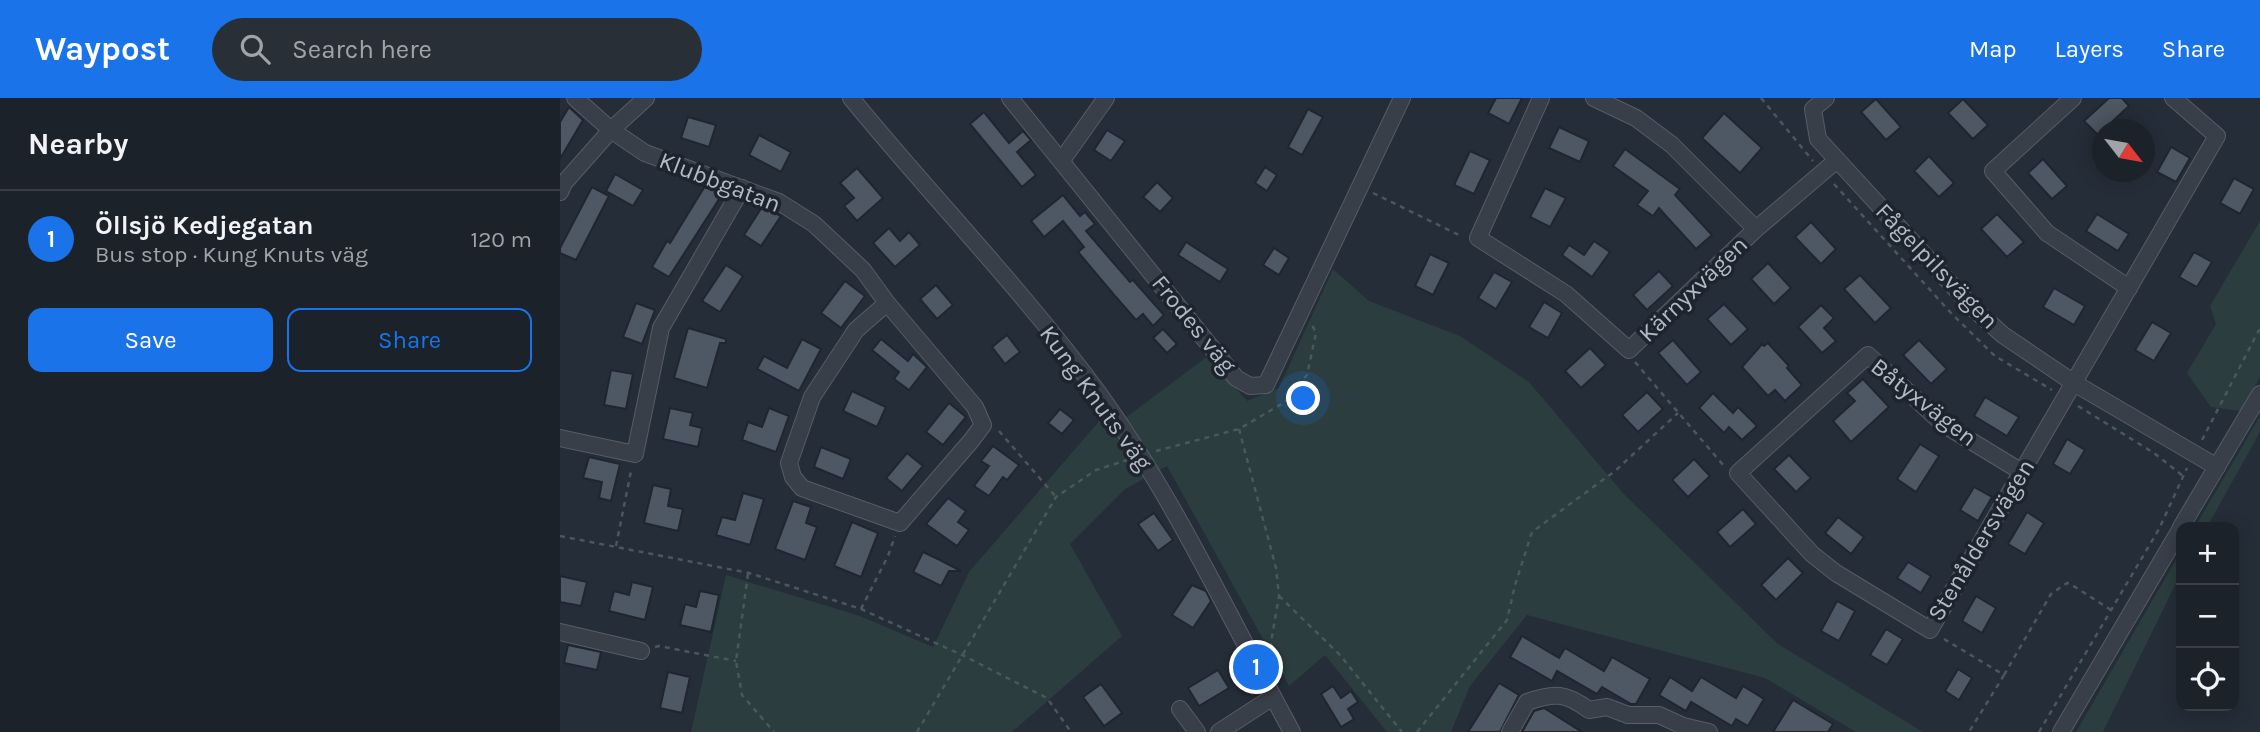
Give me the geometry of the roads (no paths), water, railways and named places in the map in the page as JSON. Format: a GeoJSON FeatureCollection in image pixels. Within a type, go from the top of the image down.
{"type":"FeatureCollection","features":[{"type":"Feature","properties":{"kind":"street","name":"Klubbgatan"},"geometry":{"type":"LineString","coordinates":[[575,98],[611,130],[645,153],[779,202],[814,225],[863,270],[887,303],[975,407],[983,425],[900,523],[802,488],[793,477],[789,463],[812,397],[856,330],[887,303]]}},
{"type":"Feature","properties":{"kind":"street"},"geometry":{"type":"LineString","coordinates":[[560,192],[564,183],[611,130],[646,98]]}},
{"type":"Feature","properties":{"kind":"street","name":"Kung Knuts väg"},"geometry":{"type":"LineString","coordinates":[[851,98],[1005,275],[1097,392],[1173,508],[1292,732]]}},
{"type":"Feature","properties":{"kind":"street","name":"Frodes väg"},"geometry":{"type":"LineString","coordinates":[[1010,98],[1237,378],[1250,386],[1266,385],[1402,98]]}},
{"type":"Feature","properties":{"kind":"street"},"geometry":{"type":"LineString","coordinates":[[1062,160],[1106,98]]}},
{"type":"Feature","properties":{"kind":"street","name":"Kärnyxvägen"},"geometry":{"type":"LineString","coordinates":[[1541,98],[1478,238],[1566,294],[1629,350],[1756,229],[1837,160]]}},
{"type":"Feature","properties":{"kind":"street"},"geometry":{"type":"LineString","coordinates":[[1594,98],[1636,118],[1672,145],[1756,229]]}},
{"type":"Feature","properties":{"kind":"street","name":"Fågelpilsvägen"},"geometry":{"type":"LineString","coordinates":[[1826,98],[1813,109],[1818,139],[1974,309],[2003,335],[2074,383],[2217,467]]}},
{"type":"Feature","properties":{"kind":"street"},"geometry":{"type":"LineString","coordinates":[[2073,98],[1993,171],[2048,233],[2129,288]]}},
{"type":"Feature","properties":{"kind":"street","name":"Stenåldersvägen"},"geometry":{"type":"LineString","coordinates":[[1738,473],[1812,554],[1836,573],[1930,630],[2217,136],[2173,98]]}},
{"type":"Feature","properties":{"kind":"street"},"geometry":{"type":"LineString","coordinates":[[560,438],[635,454],[661,328],[742,188]]}},
{"type":"Feature","properties":{"kind":"street","name":"Båtyxvägen"},"geometry":{"type":"LineString","coordinates":[[1738,473],[1868,355],[1944,424],[2022,472]]}},
{"type":"Feature","properties":{"kind":"street"},"geometry":{"type":"LineString","coordinates":[[2184,522],[2260,394]]}},
{"type":"Feature","properties":{"kind":"street"},"geometry":{"type":"LineString","coordinates":[[2061,732],[2176,536]]}},
{"type":"Feature","properties":{"kind":"street"},"geometry":{"type":"LineString","coordinates":[[560,632],[641,650]]}},
{"type":"Feature","properties":{"kind":"street"},"geometry":{"type":"LineString","coordinates":[[1510,732],[1527,702],[1542,696],[1571,696],[1589,710],[1607,707],[1628,715],[1659,715],[1683,726],[1709,732]]}},
{"type":"Feature","properties":{"kind":"street"},"geometry":{"type":"LineString","coordinates":[[1219,732],[1273,697]]}},
{"type":"Feature","properties":{"kind":"street"},"geometry":{"type":"LineString","coordinates":[[1180,709],[1197,732]]}},
{"type":"Feature","properties":{"kind":"place","name":"Öllsjö Kedjegatan"},"geometry":{"type":"Point","coordinates":[1256,667]}}]}
